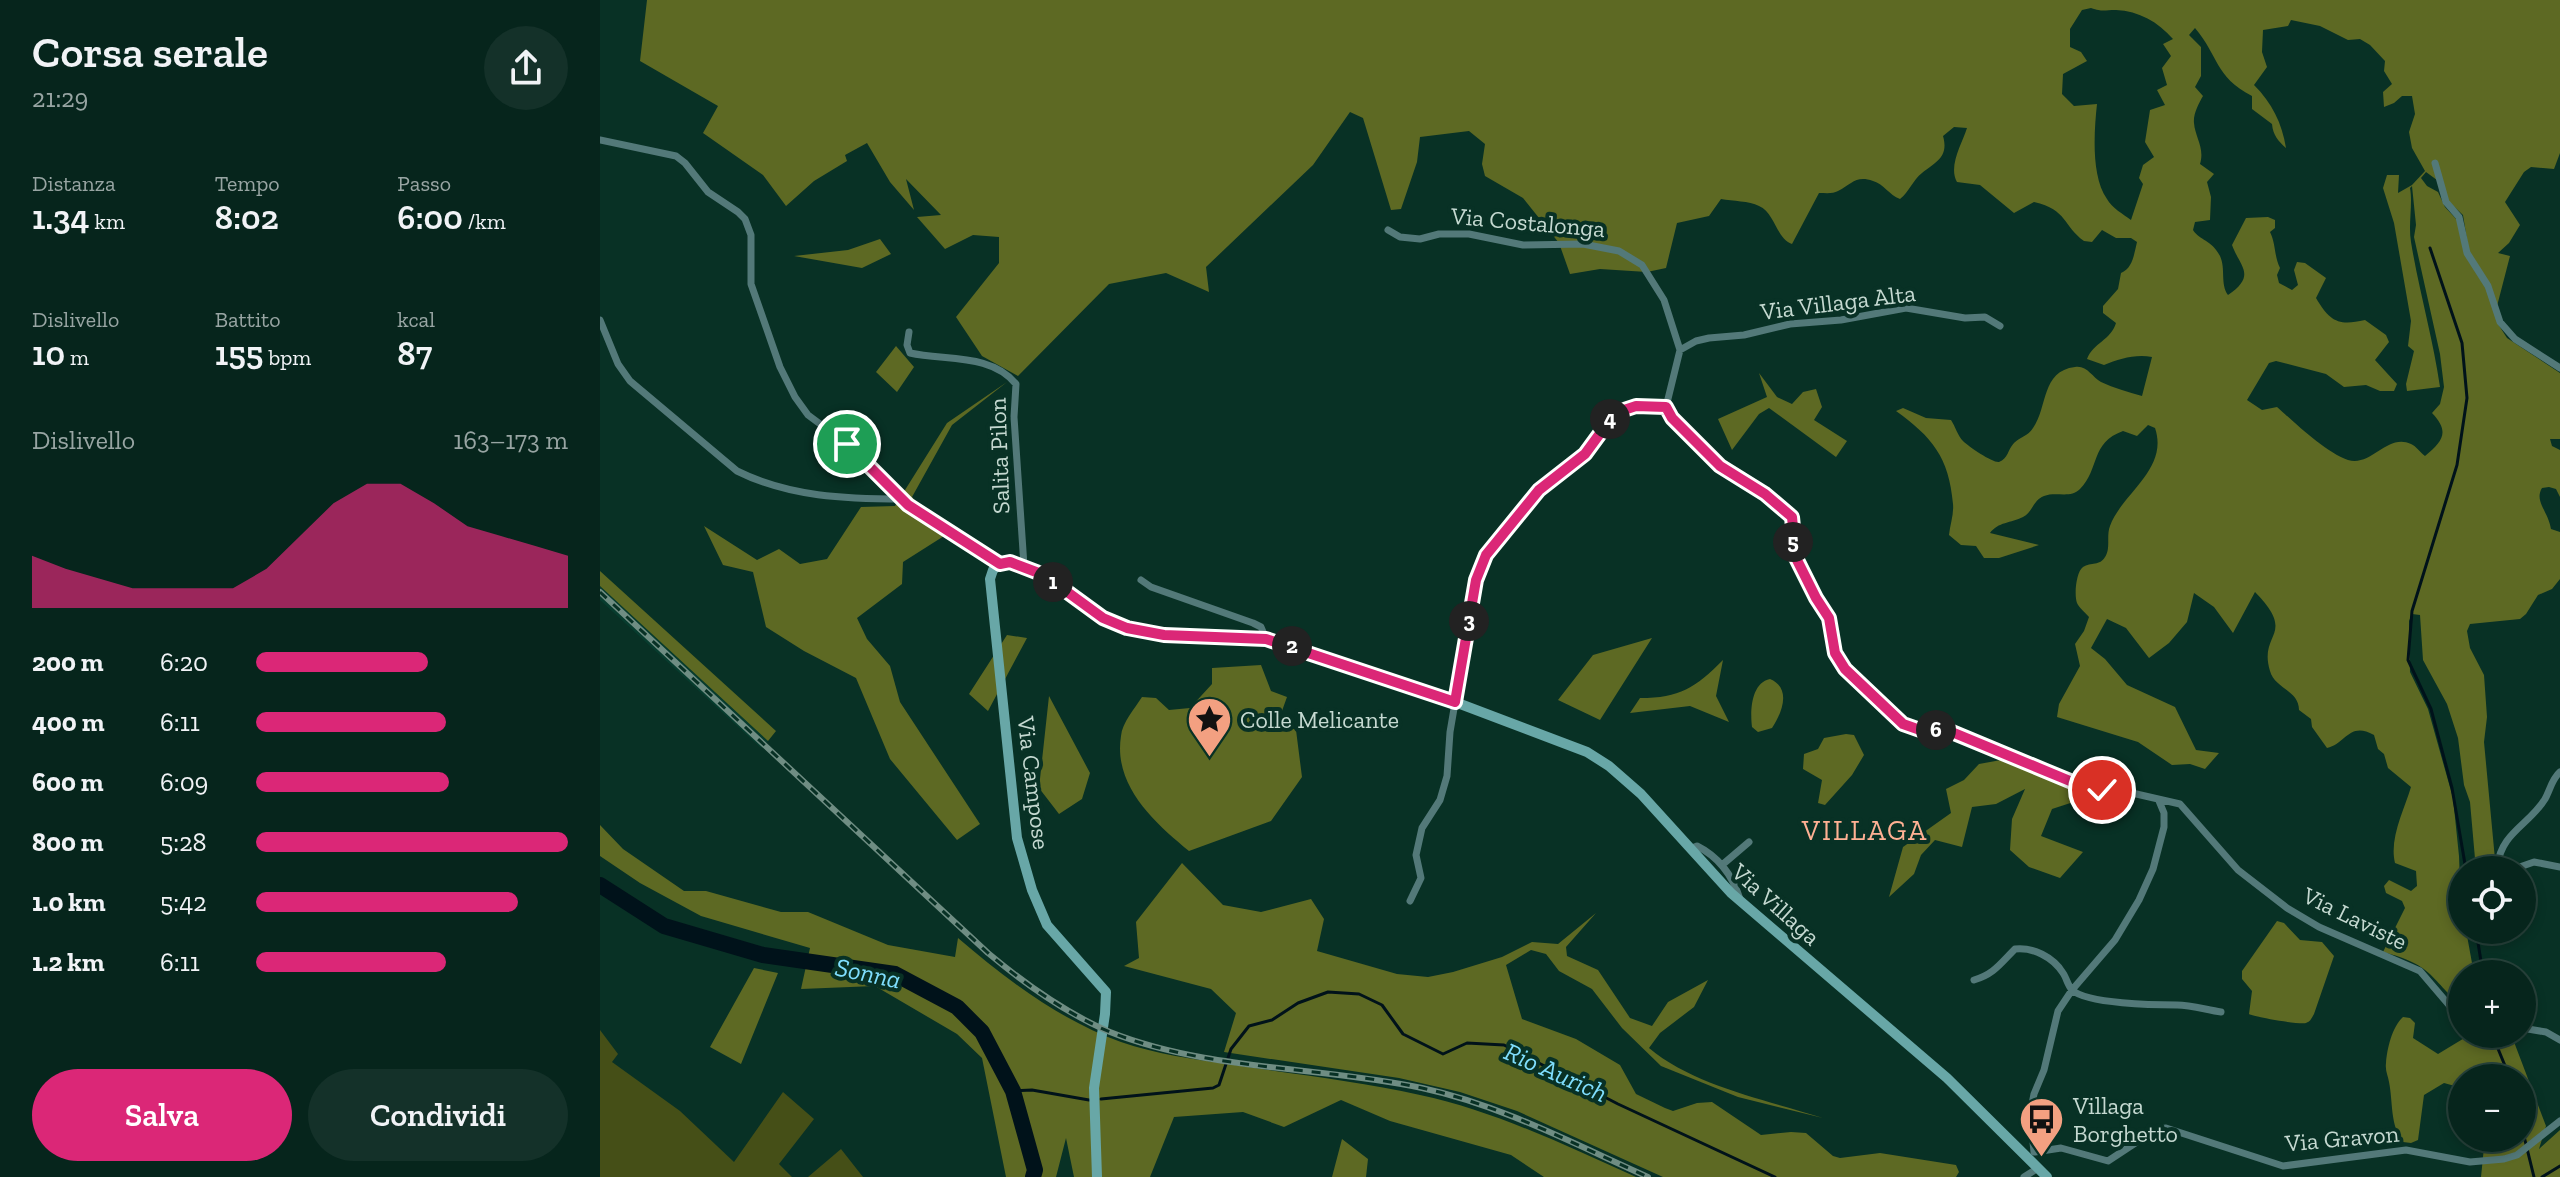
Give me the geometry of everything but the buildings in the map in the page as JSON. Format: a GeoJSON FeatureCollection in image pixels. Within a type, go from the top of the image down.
{"type":"FeatureCollection","features":[{"type":"Feature","properties":{"kind":"street"},"geometry":{"type":"LineString","coordinates":[[600,140],[676,156],[708,192],[745,219],[751,235],[751,284],[780,367],[808,415],[847,444],[903,499],[1000,564],[1010,562],[1024,566]]}},
{"type":"Feature","properties":{"kind":"street"},"geometry":{"type":"LineString","coordinates":[[2435,163],[2446,202],[2459,217],[2467,253],[2488,286],[2500,322],[2515,339],[2560,368]]}},
{"type":"Feature","properties":{"kind":"street","name":"Via Costalonga"},"geometry":{"type":"LineString","coordinates":[[1388,230],[1400,237],[1420,239],[1439,234],[1469,234],[1523,245],[1583,244],[1619,251],[1642,265],[1664,300],[1680,350]]}},
{"type":"Feature","properties":{"kind":"street","name":"Via Villaga Alta"},"geometry":{"type":"LineString","coordinates":[[1680,350],[1709,338],[1906,308],[1965,318],[1985,317],[2000,326]]}},
{"type":"Feature","properties":{"kind":"street"},"geometry":{"type":"LineString","coordinates":[[600,320],[612,352],[630,381],[737,471],[758,481],[813,495],[847,499],[903,499]]}},
{"type":"Feature","properties":{"kind":"street","name":"Salita Pilon"},"geometry":{"type":"LineString","coordinates":[[909,332],[907,345],[910,353],[978,362],[1002,370],[1016,384],[1014,417],[1024,566]]}},
{"type":"Feature","properties":{"kind":"street"},"geometry":{"type":"LineString","coordinates":[[1410,901],[1421,878],[1416,855],[1422,828],[1440,800],[1447,776],[1455,702],[1476,580],[1486,555],[1539,490],[1585,454],[1615,413],[1636,406],[1666,407],[1680,350]]}},
{"type":"Feature","properties":{"kind":"street","name":"Via Laviste"},"geometry":{"type":"LineString","coordinates":[[1666,407],[1672,418],[1720,466],[1765,494],[1792,517],[1796,558],[1829,618],[1835,653],[1845,669],[1903,724],[1920,730],[1947,730],[2082,786],[2151,796],[2159,801],[2165,799],[2180,804],[2238,870],[2287,908],[2319,927],[2420,971],[2448,1004]]}},
{"type":"Feature","properties":{"kind":"street","name":"Via Campose"},"geometry":{"type":"LineString","coordinates":[[1000,564],[993,570],[990,579],[1017,838],[1032,890],[1047,925],[1106,992],[1094,1088],[1097,1177]]}},
{"type":"Feature","properties":{"kind":"street","name":"Via Villaga"},"geometry":{"type":"LineString","coordinates":[[1024,566],[1044,575],[1103,618],[1127,628],[1164,635],[1266,639],[1455,702],[1587,752],[1609,766],[1641,794],[1741,902],[1947,1078],[2047,1177]]}},
{"type":"Feature","properties":{"kind":"street"},"geometry":{"type":"LineString","coordinates":[[1141,580],[1151,587],[1253,623],[1261,627],[1266,639]]}},
{"type":"Feature","properties":{"kind":"street"},"geometry":{"type":"LineString","coordinates":[[2498,856],[2506,839],[2544,801],[2555,776],[2560,772]]}},
{"type":"Feature","properties":{"kind":"street"},"geometry":{"type":"LineString","coordinates":[[2035,1152],[2030,1114],[2058,1011],[2115,940],[2139,900],[2153,869],[2164,827],[2164,813],[2159,801]]}},
{"type":"Feature","properties":{"kind":"street"},"geometry":{"type":"LineString","coordinates":[[1722,865],[1749,842]]}},
{"type":"Feature","properties":{"kind":"street"},"geometry":{"type":"LineString","coordinates":[[1690,849],[1697,846],[1722,865],[1735,884],[1741,902]]}},
{"type":"Feature","properties":{"kind":"street"},"geometry":{"type":"LineString","coordinates":[[2536,862],[2560,867]]}},
{"type":"Feature","properties":{"kind":"street"},"geometry":{"type":"LineString","coordinates":[[1974,980],[1999,969],[2015,949],[2025,948],[2055,962],[2072,990],[2112,1002],[2179,1005],[2221,1012]]}},
{"type":"Feature","properties":{"kind":"street"},"geometry":{"type":"LineString","coordinates":[[2536,1030],[2560,1040]]}},
{"type":"Feature","properties":{"kind":"street","name":"Via Gravon"},"geometry":{"type":"LineString","coordinates":[[2023,1151],[2061,1148],[2108,1161],[2155,1130],[2166,1128],[2283,1166],[2406,1150],[2470,1162],[2504,1159],[2522,1152],[2560,1121]]}},
{"type":"Feature","properties":{"kind":"street"},"geometry":{"type":"LineString","coordinates":[[2024,1177],[2038,1168]]}},
{"type":"Feature","properties":{"kind":"shaded area"},"geometry":{"type":"Polygon","coordinates":[[[600,586],[768,741],[761,748],[600,600],[600,586]]]}},
{"type":"Feature","properties":{"kind":"shaded area"},"geometry":{"type":"Polygon","coordinates":[[[600,1030],[618,1054],[612,1062],[680,1111],[734,1162],[783,1092],[814,1119],[779,1164],[792,1177],[600,1177],[600,1030]]]}},
{"type":"Feature","properties":{"kind":"shaded area"},"geometry":{"type":"Polygon","coordinates":[[[841,1149],[863,1177],[808,1177],[841,1149]]]}},
{"type":"Feature","properties":{"kind":"green space"},"geometry":{"type":"Polygon","coordinates":[[[647,0],[2560,0],[2560,153],[2554,169],[2531,167],[2524,172],[2505,202],[2520,225],[2509,243],[2498,253],[2510,256],[2496,310],[2489,285],[2469,252],[2463,215],[2445,198],[2441,183],[2426,172],[2421,178],[2438,192],[2445,207],[2457,220],[2465,254],[2486,286],[2498,324],[2507,338],[2560,373],[2560,439],[2550,439],[2552,446],[2560,450],[2560,497],[2556,489],[2549,487],[2542,488],[2540,497],[2551,529],[2560,532],[2560,579],[2552,589],[2538,595],[2520,619],[2470,624],[2467,631],[2470,648],[2484,675],[2487,717],[2484,742],[2495,856],[2475,856],[2470,802],[2464,785],[2458,738],[2447,704],[2423,660],[2420,615],[2412,614],[2409,621],[2410,672],[2428,709],[2453,798],[2459,856],[2448,856],[2448,944],[2469,944],[2471,960],[2448,960],[2448,992],[2421,967],[2383,952],[2405,908],[2402,901],[2386,893],[2384,886],[2389,880],[2411,891],[2417,886],[2416,871],[2395,863],[2394,854],[2398,825],[2411,787],[2388,768],[2374,735],[2366,731],[2353,732],[2327,748],[2312,727],[2311,719],[2299,710],[2295,698],[2270,671],[2268,658],[2274,617],[2255,592],[2233,633],[2214,607],[2194,593],[2187,622],[2169,643],[2149,658],[2126,628],[2107,619],[2091,648],[2127,685],[2175,707],[2196,750],[2219,753],[2205,769],[2190,764],[2172,765],[2138,742],[2057,717],[2059,704],[2080,666],[2075,644],[2089,617],[2076,599],[2079,574],[2083,567],[2101,562],[2105,557],[2109,530],[2116,514],[2156,456],[2158,443],[2155,428],[2148,425],[2137,436],[2123,431],[2112,436],[2100,449],[2091,473],[2080,489],[2072,494],[2044,496],[2026,515],[1990,533],[2039,545],[1999,558],[1984,558],[1976,546],[1961,545],[1949,535],[1953,504],[1943,461],[1929,439],[1896,411],[1903,408],[1926,418],[1951,420],[1966,444],[1999,462],[2014,443],[2033,428],[2051,383],[2064,370],[2079,367],[2101,382],[2142,396],[2152,357],[2127,358],[2104,365],[2087,359],[2114,329],[2116,323],[2103,313],[2103,306],[2118,289],[2121,273],[2131,264],[2137,242],[2131,238],[2116,238],[2102,230],[2092,242],[2084,241],[2059,214],[2045,205],[2034,202],[2014,213],[1980,185],[1957,182],[1955,162],[1967,128],[1954,127],[1943,136],[1943,154],[1900,199],[1877,182],[1867,179],[1854,181],[1836,192],[1819,193],[1792,244],[1782,237],[1764,209],[1746,202],[1721,199],[1709,216],[1677,223],[1666,268],[1647,272],[1600,269],[1570,274],[1559,243],[1523,198],[1485,176],[1482,164],[1485,144],[1469,131],[1420,137],[1417,162],[1401,209],[1391,210],[1363,118],[1350,112],[1313,165],[1206,267],[1209,292],[1166,273],[1109,284],[1018,376],[982,356],[956,317],[999,263],[999,237],[973,235],[945,249],[917,217],[941,215],[906,179],[914,210],[890,182],[867,143],[845,155],[847,161],[814,181],[786,206],[763,175],[703,133],[718,106],[640,61],[647,0]],[[2082,10],[2070,29],[2070,47],[2081,52],[2087,61],[2063,74],[2062,94],[2074,106],[2097,104],[2095,140],[2098,178],[2109,202],[2131,220],[2143,184],[2139,178],[2143,165],[2154,157],[2145,142],[2150,110],[2165,105],[2157,90],[2167,85],[2162,68],[2171,56],[2163,44],[2173,39],[2161,27],[2140,15],[2082,10]],[[2291,20],[2288,26],[2263,30],[2262,52],[2267,67],[2254,85],[2275,114],[2286,148],[2276,138],[2272,124],[2252,109],[2252,96],[2230,81],[2195,28],[2189,35],[2201,47],[2201,76],[2195,87],[2203,96],[2194,120],[2201,153],[2200,164],[2214,174],[2207,182],[2211,197],[2210,220],[2195,222],[2193,230],[2220,256],[2228,295],[2244,276],[2232,245],[2246,218],[2268,217],[2275,220],[2275,228],[2270,232],[2280,268],[2277,275],[2279,283],[2292,290],[2298,285],[2294,270],[2297,262],[2305,263],[2326,278],[2316,298],[2331,317],[2342,322],[2365,320],[2386,335],[2389,342],[2375,360],[2397,384],[2394,391],[2380,391],[2366,385],[2344,387],[2326,374],[2276,361],[2269,363],[2247,400],[2262,410],[2277,407],[2320,444],[2348,460],[2365,459],[2387,446],[2402,442],[2413,445],[2425,456],[2442,436],[2441,426],[2432,413],[2440,404],[2444,387],[2440,354],[2414,237],[2416,225],[2412,186],[2411,242],[2440,387],[2407,391],[2414,351],[2408,346],[2411,321],[2394,223],[2383,188],[2387,175],[2399,175],[2398,193],[2412,185],[2425,171],[2412,148],[2409,132],[2415,114],[2412,96],[2402,96],[2384,107],[2383,92],[2392,84],[2384,71],[2385,61],[2360,39],[2348,40],[2320,26],[2291,20]]]}},
{"type":"Feature","properties":{"kind":"green space"},"geometry":{"type":"Polygon","coordinates":[[[880,239],[891,254],[862,268],[794,256],[848,250],[880,239]]]}},
{"type":"Feature","properties":{"kind":"green space"},"geometry":{"type":"Polygon","coordinates":[[[896,346],[914,367],[897,392],[876,372],[896,346]]]}},
{"type":"Feature","properties":{"kind":"green space"},"geometry":{"type":"Polygon","coordinates":[[[1759,373],[1777,397],[1792,404],[1803,392],[1816,389],[1822,407],[1814,420],[1847,441],[1836,457],[1769,408],[1759,414],[1732,450],[1718,419],[1767,397],[1759,373]]]}},
{"type":"Feature","properties":{"kind":"green space"},"geometry":{"type":"Polygon","coordinates":[[[1007,382],[952,425],[912,497],[944,536],[903,562],[902,584],[857,618],[867,639],[890,666],[900,702],[980,824],[957,840],[890,759],[856,678],[766,627],[753,572],[723,565],[704,526],[757,560],[779,549],[800,564],[827,559],[861,507],[895,506],[947,423],[1007,382]]]}},
{"type":"Feature","properties":{"kind":"green space"},"geometry":{"type":"Polygon","coordinates":[[[600,571],[776,731],[768,741],[600,586],[600,571]]]}},
{"type":"Feature","properties":{"kind":"green space"},"geometry":{"type":"Polygon","coordinates":[[[1007,635],[1027,638],[988,711],[969,694],[1007,635]]]}},
{"type":"Feature","properties":{"kind":"green space"},"geometry":{"type":"Polygon","coordinates":[[[1652,638],[1600,720],[1558,700],[1593,655],[1652,638]]]}},
{"type":"Feature","properties":{"kind":"green space"},"geometry":{"type":"Polygon","coordinates":[[[1723,660],[1716,696],[1729,722],[1690,706],[1630,713],[1640,698],[1666,696],[1686,690],[1723,660]]]}},
{"type":"Feature","properties":{"kind":"green space"},"geometry":{"type":"Polygon","coordinates":[[[1261,665],[1271,691],[1287,697],[1278,722],[1296,730],[1302,777],[1271,821],[1189,851],[1150,815],[1130,787],[1120,754],[1124,726],[1142,697],[1156,698],[1169,710],[1190,708],[1212,684],[1212,668],[1261,665]]]}},
{"type":"Feature","properties":{"kind":"green space"},"geometry":{"type":"Polygon","coordinates":[[[1770,679],[1781,688],[1782,708],[1772,728],[1758,732],[1752,727],[1753,698],[1759,686],[1770,679]]]}},
{"type":"Feature","properties":{"kind":"green space"},"geometry":{"type":"Polygon","coordinates":[[[1049,696],[1090,773],[1082,799],[1059,814],[1039,788],[1049,696]]]}},
{"type":"Feature","properties":{"kind":"green space"},"geometry":{"type":"Polygon","coordinates":[[[1854,735],[1864,755],[1852,775],[1825,805],[1818,803],[1822,780],[1803,769],[1804,754],[1818,749],[1824,738],[1854,735]]]}},
{"type":"Feature","properties":{"kind":"green space"},"geometry":{"type":"Polygon","coordinates":[[[2001,760],[2095,795],[2052,809],[2041,836],[2083,852],[2060,878],[2029,867],[2010,850],[2012,819],[2025,789],[1996,804],[1972,807],[1962,847],[1935,840],[1921,855],[1914,874],[1889,897],[1903,847],[1951,813],[1946,789],[1964,780],[1979,764],[2001,760]]]}},
{"type":"Feature","properties":{"kind":"green space"},"geometry":{"type":"Polygon","coordinates":[[[600,825],[623,849],[684,891],[706,891],[781,912],[808,912],[888,945],[955,957],[958,938],[1035,998],[1098,1033],[1121,1042],[1174,1056],[1372,1086],[1448,1102],[1530,1130],[1636,1177],[1544,1177],[1511,1155],[1390,1121],[1341,1100],[1284,1127],[1243,1112],[1174,1117],[1150,1177],[1074,1177],[1066,1138],[1056,1177],[1006,1177],[982,1058],[957,1034],[875,986],[801,989],[810,948],[701,916],[640,883],[600,856],[600,825]]]}},
{"type":"Feature","properties":{"kind":"green space"},"geometry":{"type":"Polygon","coordinates":[[[1182,863],[1223,905],[1261,912],[1311,899],[1324,919],[1317,951],[1397,974],[1428,977],[1502,957],[1532,942],[1558,944],[1596,913],[1566,947],[1567,956],[1598,970],[1630,1018],[1652,1026],[1668,1002],[1708,980],[1694,1007],[1660,1033],[1649,1048],[1667,1061],[1709,1082],[1823,1118],[1738,1097],[1661,1066],[1622,1028],[1592,989],[1559,971],[1546,954],[1531,950],[1506,965],[1522,1019],[1576,1039],[1620,1065],[1636,1094],[1673,1111],[1712,1102],[1761,1135],[1806,1133],[1833,1156],[1840,1158],[1880,1153],[1956,1165],[1959,1172],[1956,1177],[1663,1177],[1517,1111],[1460,1092],[1399,1078],[1224,1052],[1236,1013],[1211,989],[1124,966],[1139,958],[1136,922],[1182,863]]]}},
{"type":"Feature","properties":{"kind":"green space"},"geometry":{"type":"Polygon","coordinates":[[[2277,921],[2284,923],[2300,940],[2322,942],[2334,956],[2314,1014],[2306,1023],[2249,1014],[2252,991],[2242,979],[2242,971],[2277,921]]]}},
{"type":"Feature","properties":{"kind":"green space"},"geometry":{"type":"Polygon","coordinates":[[[754,968],[778,973],[741,1064],[710,1047],[754,968]]]}},
{"type":"Feature","properties":{"kind":"green space"},"geometry":{"type":"Polygon","coordinates":[[[2403,1017],[2410,1018],[2415,1023],[2413,1038],[2438,1054],[2448,1048],[2516,1048],[2522,1064],[2448,1064],[2448,1084],[2444,1083],[2424,1095],[2418,1140],[2403,1142],[2394,1121],[2386,1066],[2396,1026],[2403,1017]]]}},
{"type":"Feature","properties":{"kind":"green space"},"geometry":{"type":"Polygon","coordinates":[[[2536,1100],[2546,1126],[2539,1149],[2560,1130],[2560,1177],[2481,1177],[2484,1152],[2536,1152],[2536,1100]]]}},
{"type":"Feature","properties":{"kind":"green space"},"geometry":{"type":"Polygon","coordinates":[[[1342,1139],[1368,1159],[1366,1177],[1332,1177],[1342,1139]]]}},
{"type":"Feature","properties":{"kind":"waterway"},"geometry":{"type":"LineString","coordinates":[[2430,248],[2462,343],[2467,398],[2457,465],[2412,611],[2408,660],[2431,709],[2452,788],[2464,856]]}},
{"type":"Feature","properties":{"kind":"waterway","name":"Sonna"},"geometry":{"type":"LineString","coordinates":[[600,885],[664,926],[763,955],[895,974],[957,1007],[982,1032],[1013,1091],[1035,1170],[1033,1177]]}},
{"type":"Feature","properties":{"kind":"waterway"},"geometry":{"type":"LineString","coordinates":[[2478,944],[2481,960]]}},
{"type":"Feature","properties":{"kind":"waterway","name":"Rio Aurich"},"geometry":{"type":"LineString","coordinates":[[1101,1099],[1213,1088],[1219,1085],[1231,1049],[1249,1026],[1272,1020],[1298,1003],[1328,992],[1359,994],[1382,1005],[1403,1034],[1443,1054],[1467,1043],[1504,1045],[1618,1104],[1775,1177]]}},
{"type":"Feature","properties":{"kind":"waterway"},"geometry":{"type":"LineString","coordinates":[[2498,1048],[2504,1064]]}},
{"type":"Feature","properties":{"kind":"waterway","name":"Rio Aurich"},"geometry":{"type":"LineString","coordinates":[[1013,1091],[1032,1090],[1089,1100]]}},
{"type":"Feature","properties":{"kind":"waterway"},"geometry":{"type":"LineString","coordinates":[[2528,1152],[2534,1177]]}},
{"type":"Feature","properties":{"kind":"waterway","name":"Rio Aurich"},"geometry":{"type":"LineString","coordinates":[[2542,1177],[2560,1166]]}},
{"type":"Feature","properties":{"kind":"railway"},"geometry":{"type":"LineString","coordinates":[[600,592],[988,953],[1031,987],[1077,1016],[1147,1045],[1186,1054],[1383,1081],[1451,1095],[1537,1126],[1648,1177]]}},
{"type":"Feature","properties":{"kind":"place","name":"Colle Melicante"},"geometry":{"type":"Point","coordinates":[1209,758]}},
{"type":"Feature","properties":{"kind":"place","name":"Villaga Borghetto"},"geometry":{"type":"Point","coordinates":[2042,1158]}},
{"type":"Feature","properties":{"kind":"district","name":"VILLAGA"},"geometry":{"type":"Point","coordinates":[1865,830]}},
{"type":"Feature","properties":{"kind":"route"},"geometry":{"type":"LineString","coordinates":[[847,444],[908,505],[1000,564],[1010,562],[1044,575],[1103,618],[1127,628],[1164,635],[1266,639],[1455,702],[1476,580],[1486,555],[1539,490],[1585,454],[1615,413],[1636,406],[1666,407],[1672,418],[1720,466],[1765,494],[1792,517],[1796,558],[1829,618],[1835,653],[1845,669],[1903,724],[1920,730],[1947,730],[2082,786],[2102,790]]}}]}
